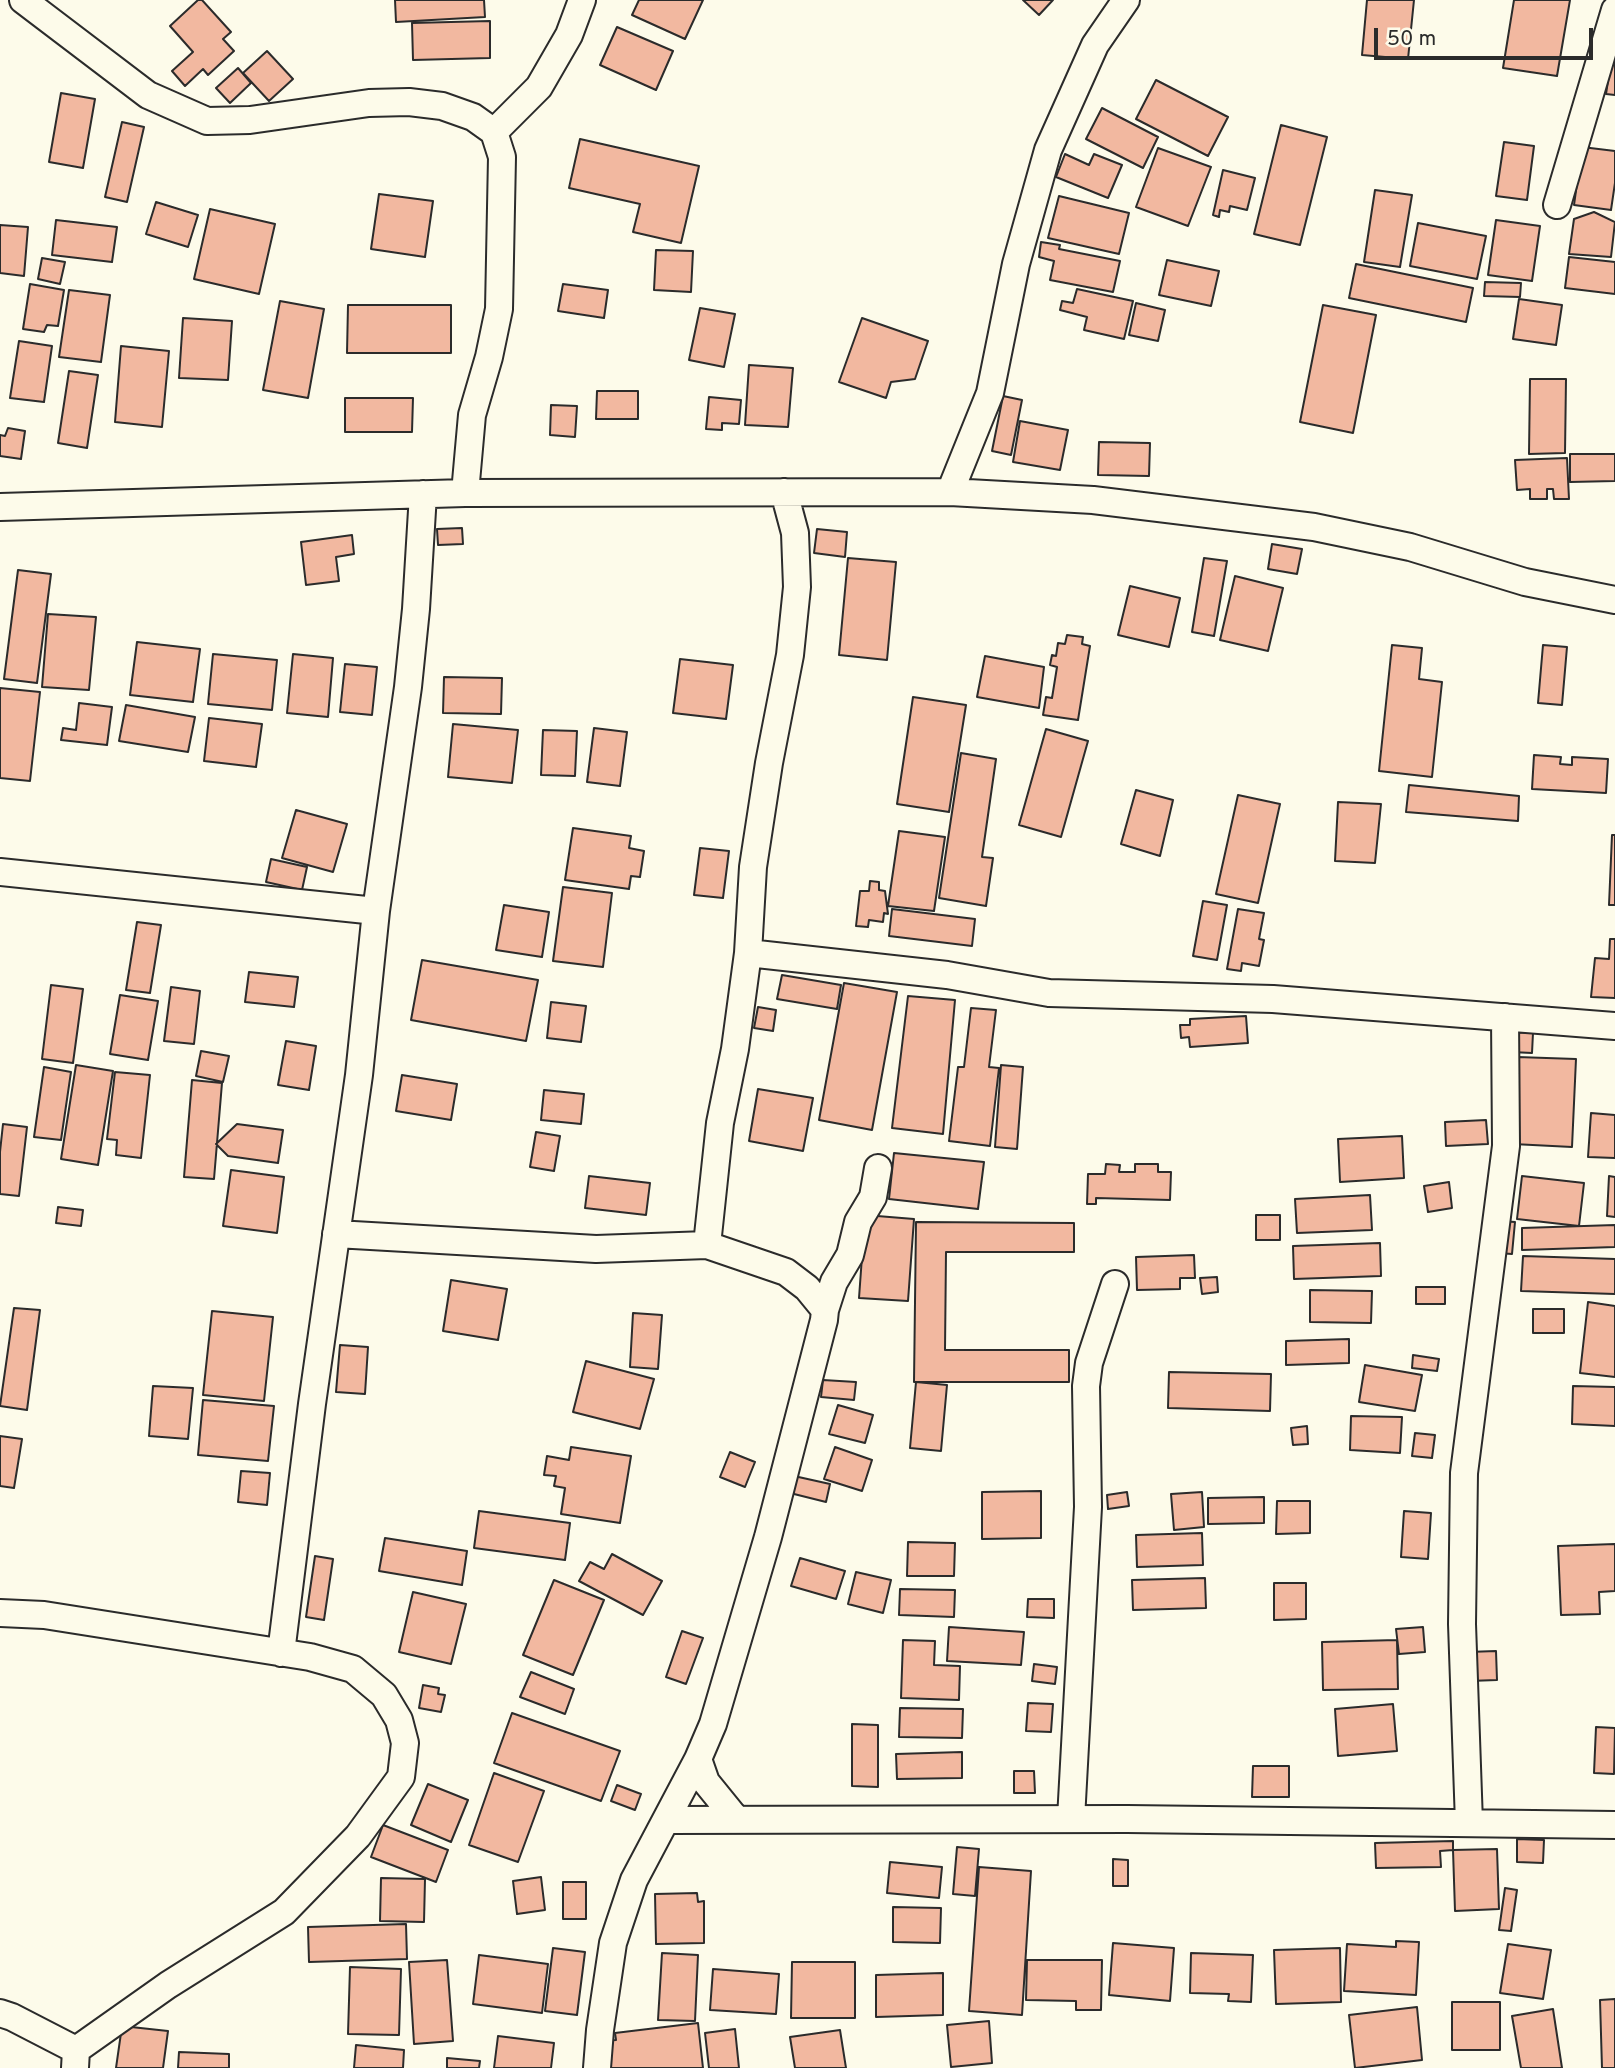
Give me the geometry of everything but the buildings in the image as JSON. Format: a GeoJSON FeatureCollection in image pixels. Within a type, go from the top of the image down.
{"type":"FeatureCollection","features":[{"type":"Feature","properties":{"kind":"street"},"geometry":{"type":"LineString","coordinates":[[23,0],[148,95],[206,121],[250,120],[369,103],[410,102],[442,106],[473,117],[494,132],[502,157],[499,309],[489,357],[472,415],[465,493]]}},
{"type":"Feature","properties":{"kind":"street"},"geometry":{"type":"LineString","coordinates":[[494,132],[538,87],[569,34],[582,0]]}},
{"type":"Feature","properties":{"kind":"street"},"geometry":{"type":"LineString","coordinates":[[950,492],[990,393],[1016,264],[1048,150],[1095,45],[1126,0]]}},
{"type":"Feature","properties":{"kind":"street"},"geometry":{"type":"LineString","coordinates":[[1557,205],[1615,10]]}},
{"type":"Feature","properties":{"kind":"street"},"geometry":{"type":"LineString","coordinates":[[707,1245],[720,1123],[735,1049],[748,953],[752,867],[790,655],[797,587],[795,533],[783,492]]}},
{"type":"Feature","properties":{"kind":"street"},"geometry":{"type":"LineString","coordinates":[[0,506],[465,493],[950,492],[1093,500],[1314,527],[1410,548],[1525,582],[1615,600]]}},
{"type":"Feature","properties":{"kind":"street"},"geometry":{"type":"LineString","coordinates":[[281,1653],[312,1404],[359,1075],[376,911],[408,688],[423,494]]}},
{"type":"Feature","properties":{"kind":"street"},"geometry":{"type":"LineString","coordinates":[[0,872],[376,911]]}},
{"type":"Feature","properties":{"kind":"street"},"geometry":{"type":"LineString","coordinates":[[748,953],[947,975],[1049,993],[1273,999],[1615,1026]]}},
{"type":"Feature","properties":{"kind":"street"},"geometry":{"type":"LineString","coordinates":[[1469,1823],[1462,1624],[1464,1473],[1506,1146],[1505,1017]]}},
{"type":"Feature","properties":{"kind":"street"},"geometry":{"type":"LineString","coordinates":[[597,2068],[613,1943],[634,1880],[698,1759],[713,1724],[768,1537],[825,1310],[834,1283],[850,1255],[858,1222],[873,1197],[878,1168]]}},
{"type":"Feature","properties":{"kind":"street"},"geometry":{"type":"LineString","coordinates":[[336,1234],[596,1249],[707,1245],[786,1272],[807,1288],[825,1310]]}},
{"type":"Feature","properties":{"kind":"street"},"geometry":{"type":"LineString","coordinates":[[1071,1819],[1088,1507],[1086,1386],[1089,1363],[1115,1284]]}},
{"type":"Feature","properties":{"kind":"street"},"geometry":{"type":"LineString","coordinates":[[0,1613],[44,1615],[310,1657],[352,1669],[384,1695],[399,1720],[405,1743],[401,1777],[358,1836],[284,1912],[168,1985],[76,2059],[12,2017],[0,2013]]}},
{"type":"Feature","properties":{"kind":"street"},"geometry":{"type":"LineString","coordinates":[[698,1759],[706,1782],[736,1819]]}},
{"type":"Feature","properties":{"kind":"street"},"geometry":{"type":"LineString","coordinates":[[667,1819],[1071,1819],[1615,1825]]}}]}
